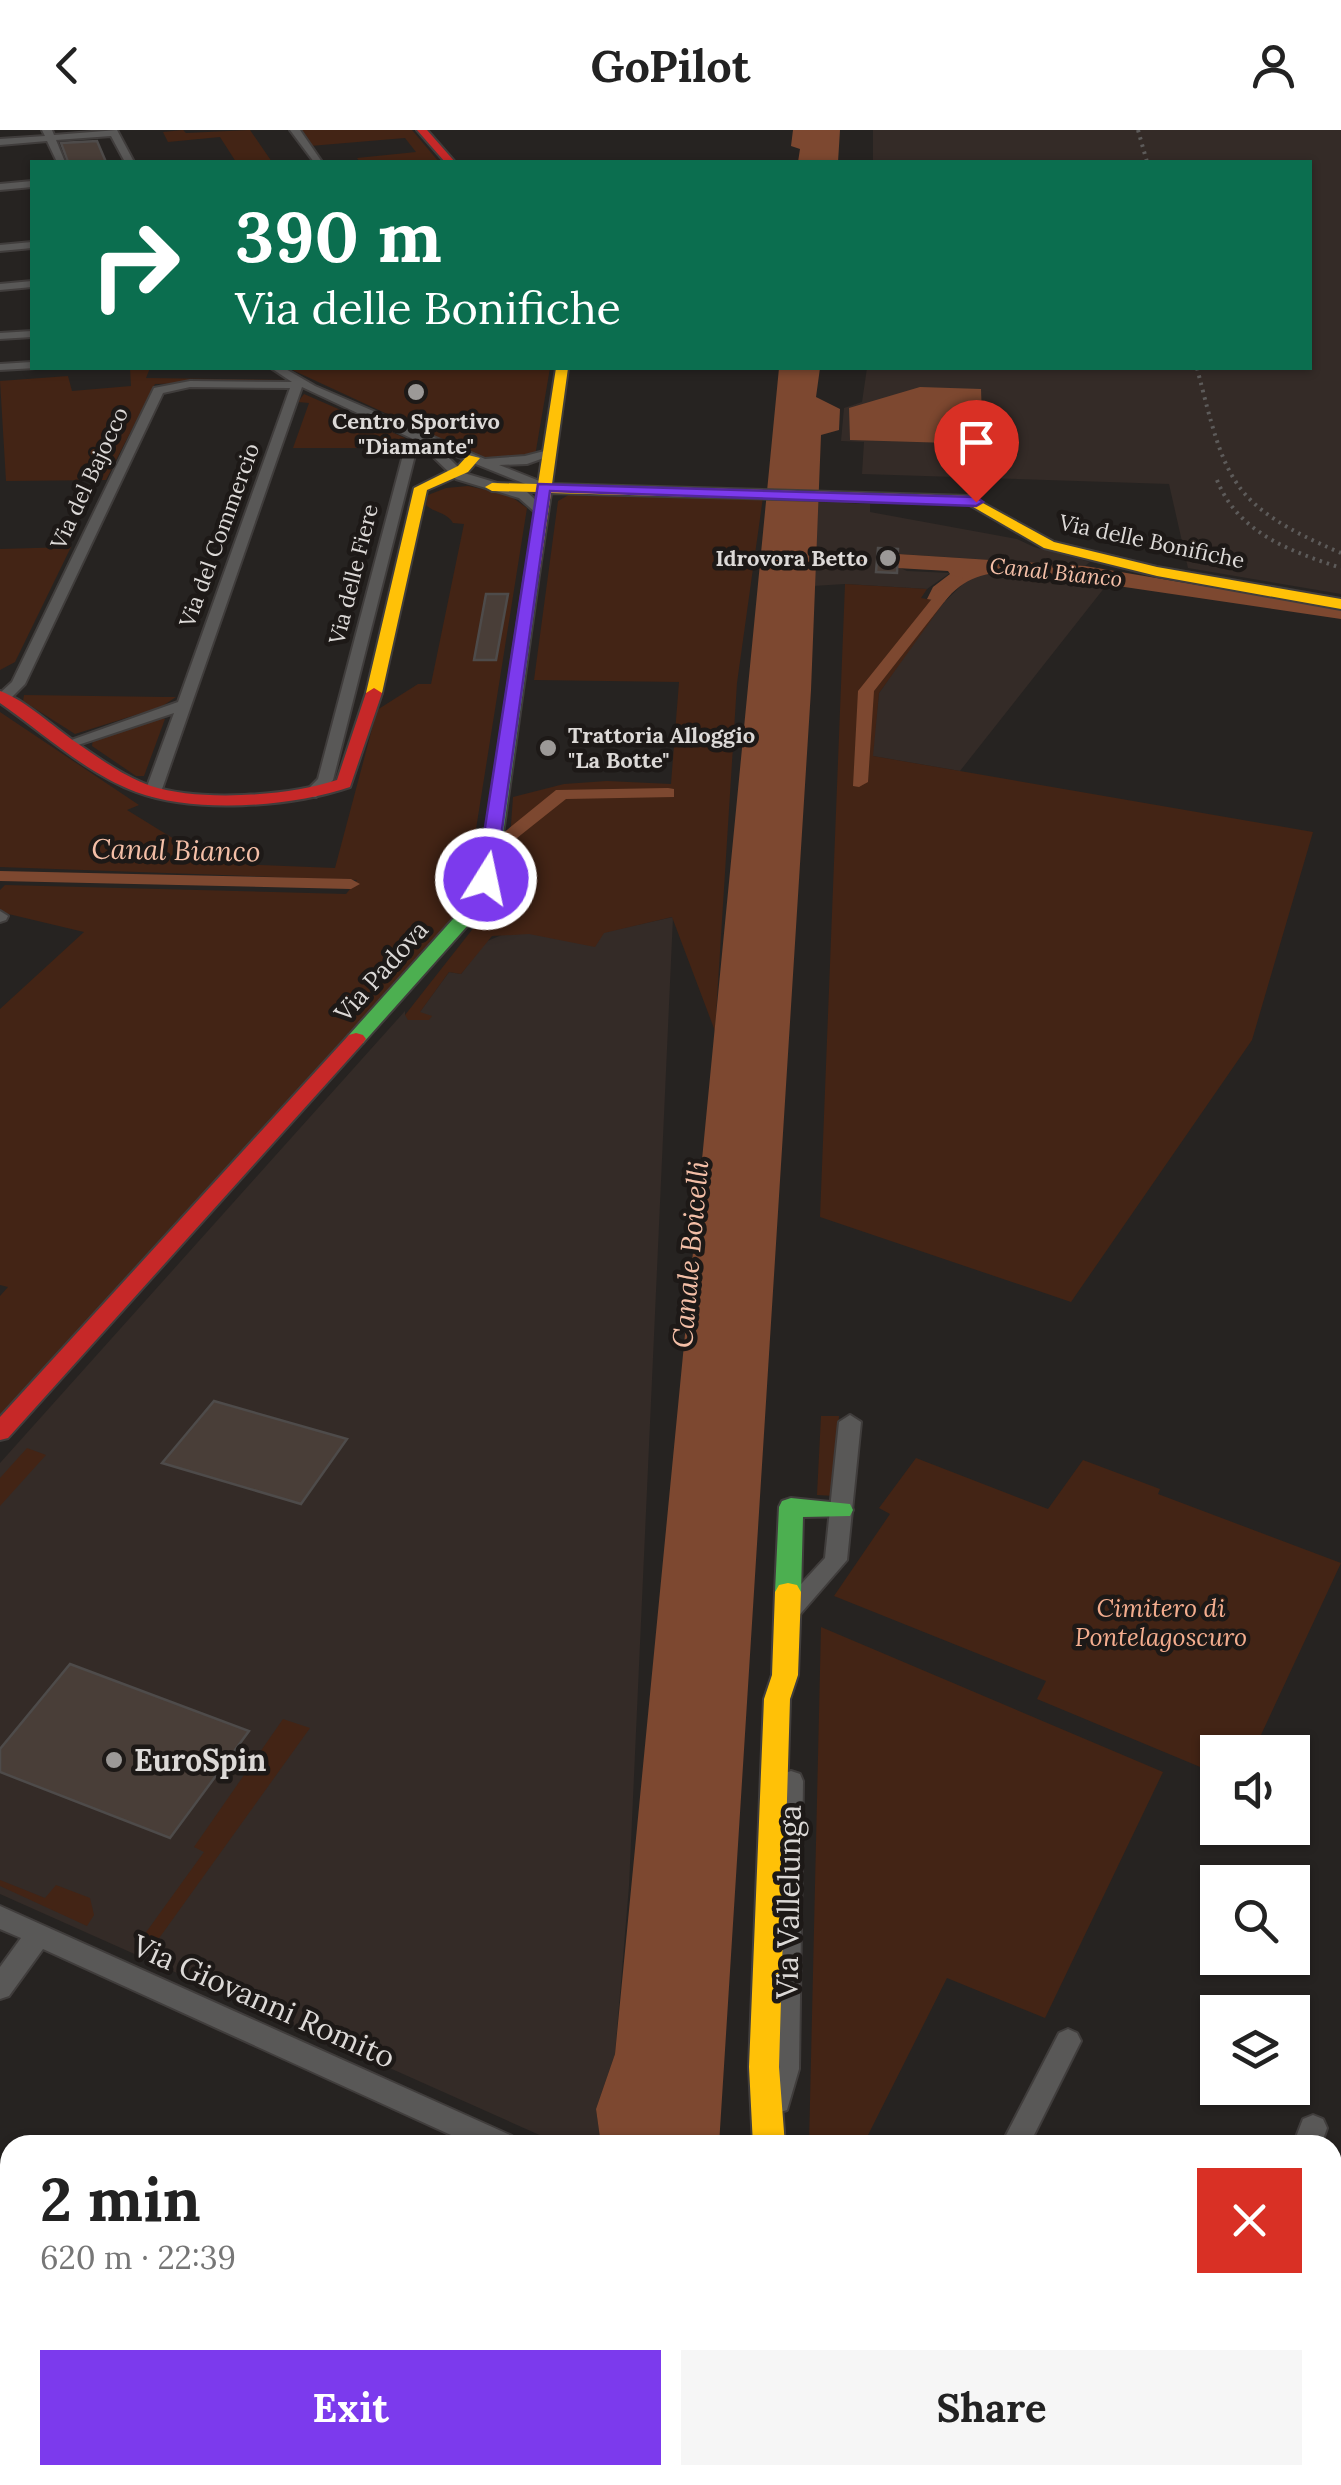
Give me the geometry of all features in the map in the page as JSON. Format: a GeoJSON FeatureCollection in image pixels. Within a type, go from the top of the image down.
{"type":"FeatureCollection","features":[{"type":"Feature","properties":{"kind":"street"},"geometry":{"type":"LineString","coordinates":[[0,140],[85,130]]}},
{"type":"Feature","properties":{"kind":"street"},"geometry":{"type":"LineString","coordinates":[[295,130],[317,160]]}},
{"type":"Feature","properties":{"kind":"street"},"geometry":{"type":"LineString","coordinates":[[423,130],[448,160]]}},
{"type":"Feature","properties":{"kind":"street"},"geometry":{"type":"LineString","coordinates":[[49,134],[113,133],[128,160]]}},
{"type":"Feature","properties":{"kind":"street"},"geometry":{"type":"LineString","coordinates":[[49,134],[60,160]]}},
{"type":"Feature","properties":{"kind":"street"},"geometry":{"type":"LineString","coordinates":[[0,187],[30,184]]}},
{"type":"Feature","properties":{"kind":"street"},"geometry":{"type":"LineString","coordinates":[[0,248],[30,245]]}},
{"type":"Feature","properties":{"kind":"street"},"geometry":{"type":"LineString","coordinates":[[0,287],[30,284]]}},
{"type":"Feature","properties":{"kind":"street"},"geometry":{"type":"LineString","coordinates":[[0,336],[30,334]]}},
{"type":"Feature","properties":{"kind":"street"},"geometry":{"type":"LineString","coordinates":[[0,367],[30,365]]}},
{"type":"Feature","properties":{"kind":"street"},"geometry":{"type":"LineString","coordinates":[[280,370],[298,383],[542,498]]}},
{"type":"Feature","properties":{"kind":"street","name":"Via Padova"},"geometry":{"type":"LineString","coordinates":[[0,1432],[471,911],[490,863],[562,370]]}},
{"type":"Feature","properties":{"kind":"street","name":"Via del Bajocco"},"geometry":{"type":"LineString","coordinates":[[10,679],[158,390],[190,384],[298,383]]}},
{"type":"Feature","properties":{"kind":"street","name":"Via del Commercio"},"geometry":{"type":"LineString","coordinates":[[152,792],[298,383]]}},
{"type":"Feature","properties":{"kind":"street"},"geometry":{"type":"LineString","coordinates":[[420,438],[432,452],[463,461],[517,462],[548,452]]}},
{"type":"Feature","properties":{"kind":"street","name":"Via delle Fiere"},"geometry":{"type":"LineString","coordinates":[[311,794],[324,783],[407,464],[420,438]]}},
{"type":"Feature","properties":{"kind":"street"},"geometry":{"type":"LineString","coordinates":[[407,464],[432,452],[463,461],[486,486]]}},
{"type":"Feature","properties":{"kind":"street","name":"Via delle Fiere"},"geometry":{"type":"LineString","coordinates":[[311,794],[347,780],[372,698],[418,498],[427,482],[463,461]]}},
{"type":"Feature","properties":{"kind":"street","name":"Via delle Fiere"},"geometry":{"type":"LineString","coordinates":[[418,498],[437,487],[486,486]]}},
{"type":"Feature","properties":{"kind":"street","name":"Via delle Bonifiche"},"geometry":{"type":"LineString","coordinates":[[486,486],[542,498],[729,492],[976,502],[1023,535],[1057,547],[1154,571],[1341,604]]}},
{"type":"Feature","properties":{"kind":"street"},"geometry":{"type":"LineString","coordinates":[[10,679],[70,743],[152,792],[311,794]]}},
{"type":"Feature","properties":{"kind":"street"},"geometry":{"type":"LineString","coordinates":[[346,698],[372,698]]}},
{"type":"Feature","properties":{"kind":"street"},"geometry":{"type":"LineString","coordinates":[[70,743],[183,705]]}},
{"type":"Feature","properties":{"kind":"street"},"geometry":{"type":"LineString","coordinates":[[788,1613],[836,1560],[850,1422]]}},
{"type":"Feature","properties":{"kind":"street","name":"Via Vallelunga"},"geometry":{"type":"LineString","coordinates":[[770,2135],[785,2069],[792,1706],[785,1675],[791,1507],[841,1510]]}},
{"type":"Feature","properties":{"kind":"street","name":"Via Giovanni Romito"},"geometry":{"type":"LineString","coordinates":[[0,1917],[480,2135]]}},
{"type":"Feature","properties":{"kind":"street"},"geometry":{"type":"LineString","coordinates":[[0,1988],[38,1934]]}},
{"type":"Feature","properties":{"kind":"street"},"geometry":{"type":"LineString","coordinates":[[1020,2135],[1068,2041]]}},
{"type":"Feature","properties":{"kind":"shaded area"},"geometry":{"type":"Polygon","coordinates":[[[873,130],[1341,130],[1341,594],[1188,568],[1169,484],[862,474],[864,442],[841,441],[844,408],[862,402],[867,370],[1312,370],[1312,160],[873,160],[873,130]]]}},
{"type":"Feature","properties":{"kind":"shaded area"},"geometry":{"type":"Polygon","coordinates":[[[817,502],[870,504],[870,512],[1017,539],[1090,562],[1085,566],[899,554],[898,567],[907,571],[950,573],[927,589],[813,586],[817,502]]]}},
{"type":"Feature","properties":{"kind":"shaded area"},"geometry":{"type":"Polygon","coordinates":[[[1016,571],[1105,587],[960,771],[872,756],[879,693],[936,610],[967,580],[983,573],[1016,571]]]}},
{"type":"Feature","properties":{"kind":"shaded area"},"geometry":{"type":"Polygon","coordinates":[[[673,917],[629,1886],[615,2054],[596,2109],[600,2135],[540,2135],[0,1894],[0,1463],[405,1011],[405,1015],[419,1013],[449,972],[461,974],[485,942],[504,934],[605,932],[673,917]]]}},
{"type":"Feature","properties":{"kind":"green space"},"geometry":{"type":"Polygon","coordinates":[[[250,130],[271,160],[235,160],[220,137],[168,142],[163,132],[250,130]]]}},
{"type":"Feature","properties":{"kind":"green space"},"geometry":{"type":"Polygon","coordinates":[[[298,130],[412,130],[437,160],[357,158],[416,152],[405,138],[310,146],[298,130]]]}},
{"type":"Feature","properties":{"kind":"green space"},"geometry":{"type":"Polygon","coordinates":[[[130,370],[149,370],[146,378],[289,380],[155,384],[106,480],[6,481],[0,381],[68,376],[72,391],[131,386],[130,370]]]}},
{"type":"Feature","properties":{"kind":"green space"},"geometry":{"type":"Polygon","coordinates":[[[292,370],[550,370],[535,456],[497,461],[480,457],[292,370]]]}},
{"type":"Feature","properties":{"kind":"green space"},"geometry":{"type":"Polygon","coordinates":[[[304,394],[405,438],[409,448],[293,448],[309,403],[298,402],[304,394]]]}},
{"type":"Feature","properties":{"kind":"green space"},"geometry":{"type":"Polygon","coordinates":[[[468,486],[509,495],[527,508],[463,911],[0,1418],[0,1296],[8,1287],[0,1285],[0,1009],[84,932],[0,912],[0,890],[5,885],[346,894],[357,880],[0,867],[0,712],[139,805],[127,810],[213,863],[335,868],[377,710],[418,684],[431,684],[464,524],[453,523],[429,508],[428,495],[468,486]]]}},
{"type":"Feature","properties":{"kind":"green space"},"geometry":{"type":"Polygon","coordinates":[[[572,493],[763,497],[737,683],[715,1031],[672,917],[604,933],[595,947],[529,934],[492,936],[461,974],[449,972],[420,1012],[432,1016],[429,1020],[408,1020],[405,1015],[497,898],[509,852],[513,797],[564,784],[671,784],[679,682],[534,680],[558,501],[572,493]]]}},
{"type":"Feature","properties":{"kind":"green space"},"geometry":{"type":"Polygon","coordinates":[[[71,547],[15,662],[0,670],[0,549],[71,547]]]}},
{"type":"Feature","properties":{"kind":"green space"},"geometry":{"type":"Polygon","coordinates":[[[845,584],[927,589],[921,598],[944,602],[879,693],[873,756],[1313,832],[1252,1040],[1071,1302],[820,1217],[845,584]]]}},
{"type":"Feature","properties":{"kind":"green space"},"geometry":{"type":"Polygon","coordinates":[[[24,695],[176,697],[161,707],[75,734],[23,701],[24,695]]]}},
{"type":"Feature","properties":{"kind":"green space"},"geometry":{"type":"Polygon","coordinates":[[[157,718],[165,719],[144,776],[136,776],[92,746],[93,739],[157,718]]]}},
{"type":"Feature","properties":{"kind":"green space"},"geometry":{"type":"Polygon","coordinates":[[[821,1416],[839,1416],[835,1496],[817,1495],[821,1416]]]}},
{"type":"Feature","properties":{"kind":"green space"},"geometry":{"type":"Polygon","coordinates":[[[27,1448],[46,1455],[0,1506],[0,1478],[27,1448]]]}},
{"type":"Feature","properties":{"kind":"green space","name":"Cimitero di Pontelagoscuro"},"geometry":{"type":"Polygon","coordinates":[[[916,1458],[1048,1509],[1083,1460],[1160,1489],[1158,1494],[1341,1563],[1261,1735],[1200,1735],[1200,1767],[1037,1699],[1046,1681],[834,1596],[890,1514],[879,1508],[916,1458]]]}},
{"type":"Feature","properties":{"kind":"green space"},"geometry":{"type":"Polygon","coordinates":[[[821,1627],[1163,1772],[1045,2018],[947,1978],[868,2135],[809,2135],[821,1627]]]}},
{"type":"Feature","properties":{"kind":"green space"},"geometry":{"type":"Polygon","coordinates":[[[283,1719],[310,1728],[147,1955],[134,1949],[204,1852],[194,1847],[283,1719]]]}},
{"type":"Feature","properties":{"kind":"green space"},"geometry":{"type":"Polygon","coordinates":[[[0,1880],[45,1898],[56,1885],[90,1898],[94,1915],[87,1926],[0,1886],[0,1880]]]}},
{"type":"Feature","properties":{"kind":"water"},"geometry":{"type":"Polygon","coordinates":[[[793,130],[840,130],[838,160],[798,160],[800,149],[791,146],[793,130]]]}},
{"type":"Feature","properties":{"kind":"water"},"geometry":{"type":"Polygon","coordinates":[[[779,370],[820,370],[816,397],[840,409],[839,430],[821,435],[811,690],[720,2135],[600,2135],[596,2109],[615,2054],[779,370]]]}},
{"type":"Feature","properties":{"kind":"water"},"geometry":{"type":"Polygon","coordinates":[[[920,387],[981,389],[983,444],[850,440],[849,408],[920,387]]]}},
{"type":"Feature","properties":{"kind":"water"},"geometry":{"type":"Polygon","coordinates":[[[898,554],[1085,566],[1341,609],[1341,619],[1016,571],[976,577],[944,602],[927,599],[933,587],[950,574],[948,571],[897,568],[898,554]]]}},
{"type":"Feature","properties":{"kind":"building"},"geometry":{"type":"Polygon","coordinates":[[[97,141],[105,160],[67,160],[61,143],[97,141]]]}},
{"type":"Feature","properties":{"kind":"building","name":"Idrovora Betto"},"geometry":{"type":"Polygon","coordinates":[[[878,548],[898,549],[897,573],[876,572],[878,548]]]}},
{"type":"Feature","properties":{"kind":"building"},"geometry":{"type":"Polygon","coordinates":[[[486,594],[508,594],[496,660],[474,660],[486,594]]]}},
{"type":"Feature","properties":{"kind":"building"},"geometry":{"type":"Polygon","coordinates":[[[214,1401],[347,1439],[301,1504],[162,1463],[214,1401]]]}},
{"type":"Feature","properties":{"kind":"building","name":"EuroSpin"},"geometry":{"type":"Polygon","coordinates":[[[70,1664],[249,1731],[170,1838],[0,1772],[0,1749],[70,1664]]]}},
{"type":"Feature","properties":{"kind":"waterway"},"geometry":{"type":"LineString","coordinates":[[785,558],[862,560]]}},
{"type":"Feature","properties":{"kind":"waterway","name":"Canal Bianco"},"geometry":{"type":"LineString","coordinates":[[859,782],[866,691],[956,578]]}},
{"type":"Feature","properties":{"kind":"waterway","name":"Canal Bianco"},"geometry":{"type":"LineString","coordinates":[[511,834],[562,794],[668,793]]}},
{"type":"Feature","properties":{"kind":"waterway","name":"Canal Bianco"},"geometry":{"type":"LineString","coordinates":[[0,876],[351,884]]}},
{"type":"Feature","properties":{"kind":"railway"},"geometry":{"type":"LineString","coordinates":[[1138,130],[1146,160]]}},
{"type":"Feature","properties":{"kind":"railway"},"geometry":{"type":"LineString","coordinates":[[1198,370],[1216,438],[1238,485],[1275,520],[1341,553]]}},
{"type":"Feature","properties":{"kind":"railway"},"geometry":{"type":"LineString","coordinates":[[1217,480],[1226,498],[1252,527],[1285,547],[1341,568]]}},
{"type":"Feature","properties":{"kind":"traffic: fast"},"geometry":{"type":"LineString","coordinates":[[356,1039],[471,911],[490,863],[532,575]]}},
{"type":"Feature","properties":{"kind":"traffic: fast"},"geometry":{"type":"LineString","coordinates":[[788,1592],[791,1507],[841,1510]]}},
{"type":"Feature","properties":{"kind":"traffic: slow"},"geometry":{"type":"LineString","coordinates":[[532,575],[562,370]]}},
{"type":"Feature","properties":{"kind":"traffic: slow"},"geometry":{"type":"LineString","coordinates":[[374,693],[421,488],[463,469],[473,458]]}},
{"type":"Feature","properties":{"kind":"traffic: slow"},"geometry":{"type":"LineString","coordinates":[[492,487],[970,500],[1049,545],[1157,571],[1341,604]]}},
{"type":"Feature","properties":{"kind":"traffic: slow"},"geometry":{"type":"LineString","coordinates":[[768,2135],[764,2067],[777,1699],[785,1675],[788,1592]]}},
{"type":"Feature","properties":{"kind":"traffic: jam"},"geometry":{"type":"LineString","coordinates":[[422,130],[448,160]]}},
{"type":"Feature","properties":{"kind":"traffic: jam"},"geometry":{"type":"LineString","coordinates":[[0,696],[90,759],[144,789],[186,797],[244,798],[302,794],[344,783],[374,693]]}},
{"type":"Feature","properties":{"kind":"traffic: jam"},"geometry":{"type":"LineString","coordinates":[[0,1432],[356,1039]]}},
{"type":"Feature","properties":{"kind":"place","name":"Centro Sportivo \"Diamante\""},"geometry":{"type":"Point","coordinates":[416,392]}},
{"type":"Feature","properties":{"kind":"place","name":"Idrovora Betto"},"geometry":{"type":"Point","coordinates":[888,558]}},
{"type":"Feature","properties":{"kind":"place","name":"Trattoria Alloggio \"La Botte\""},"geometry":{"type":"Point","coordinates":[548,748]}},
{"type":"Feature","properties":{"kind":"place","name":"EuroSpin"},"geometry":{"type":"Point","coordinates":[114,1760]}},
{"type":"Feature","properties":{"kind":"route"},"geometry":{"type":"LineString","coordinates":[[486,879],[543,486],[976,502]]}},
{"type":"Feature","properties":{"kind":"water label","name":"Canale Boicelli"},"geometry":{"type":"Point","coordinates":[690,1254]}}]}
